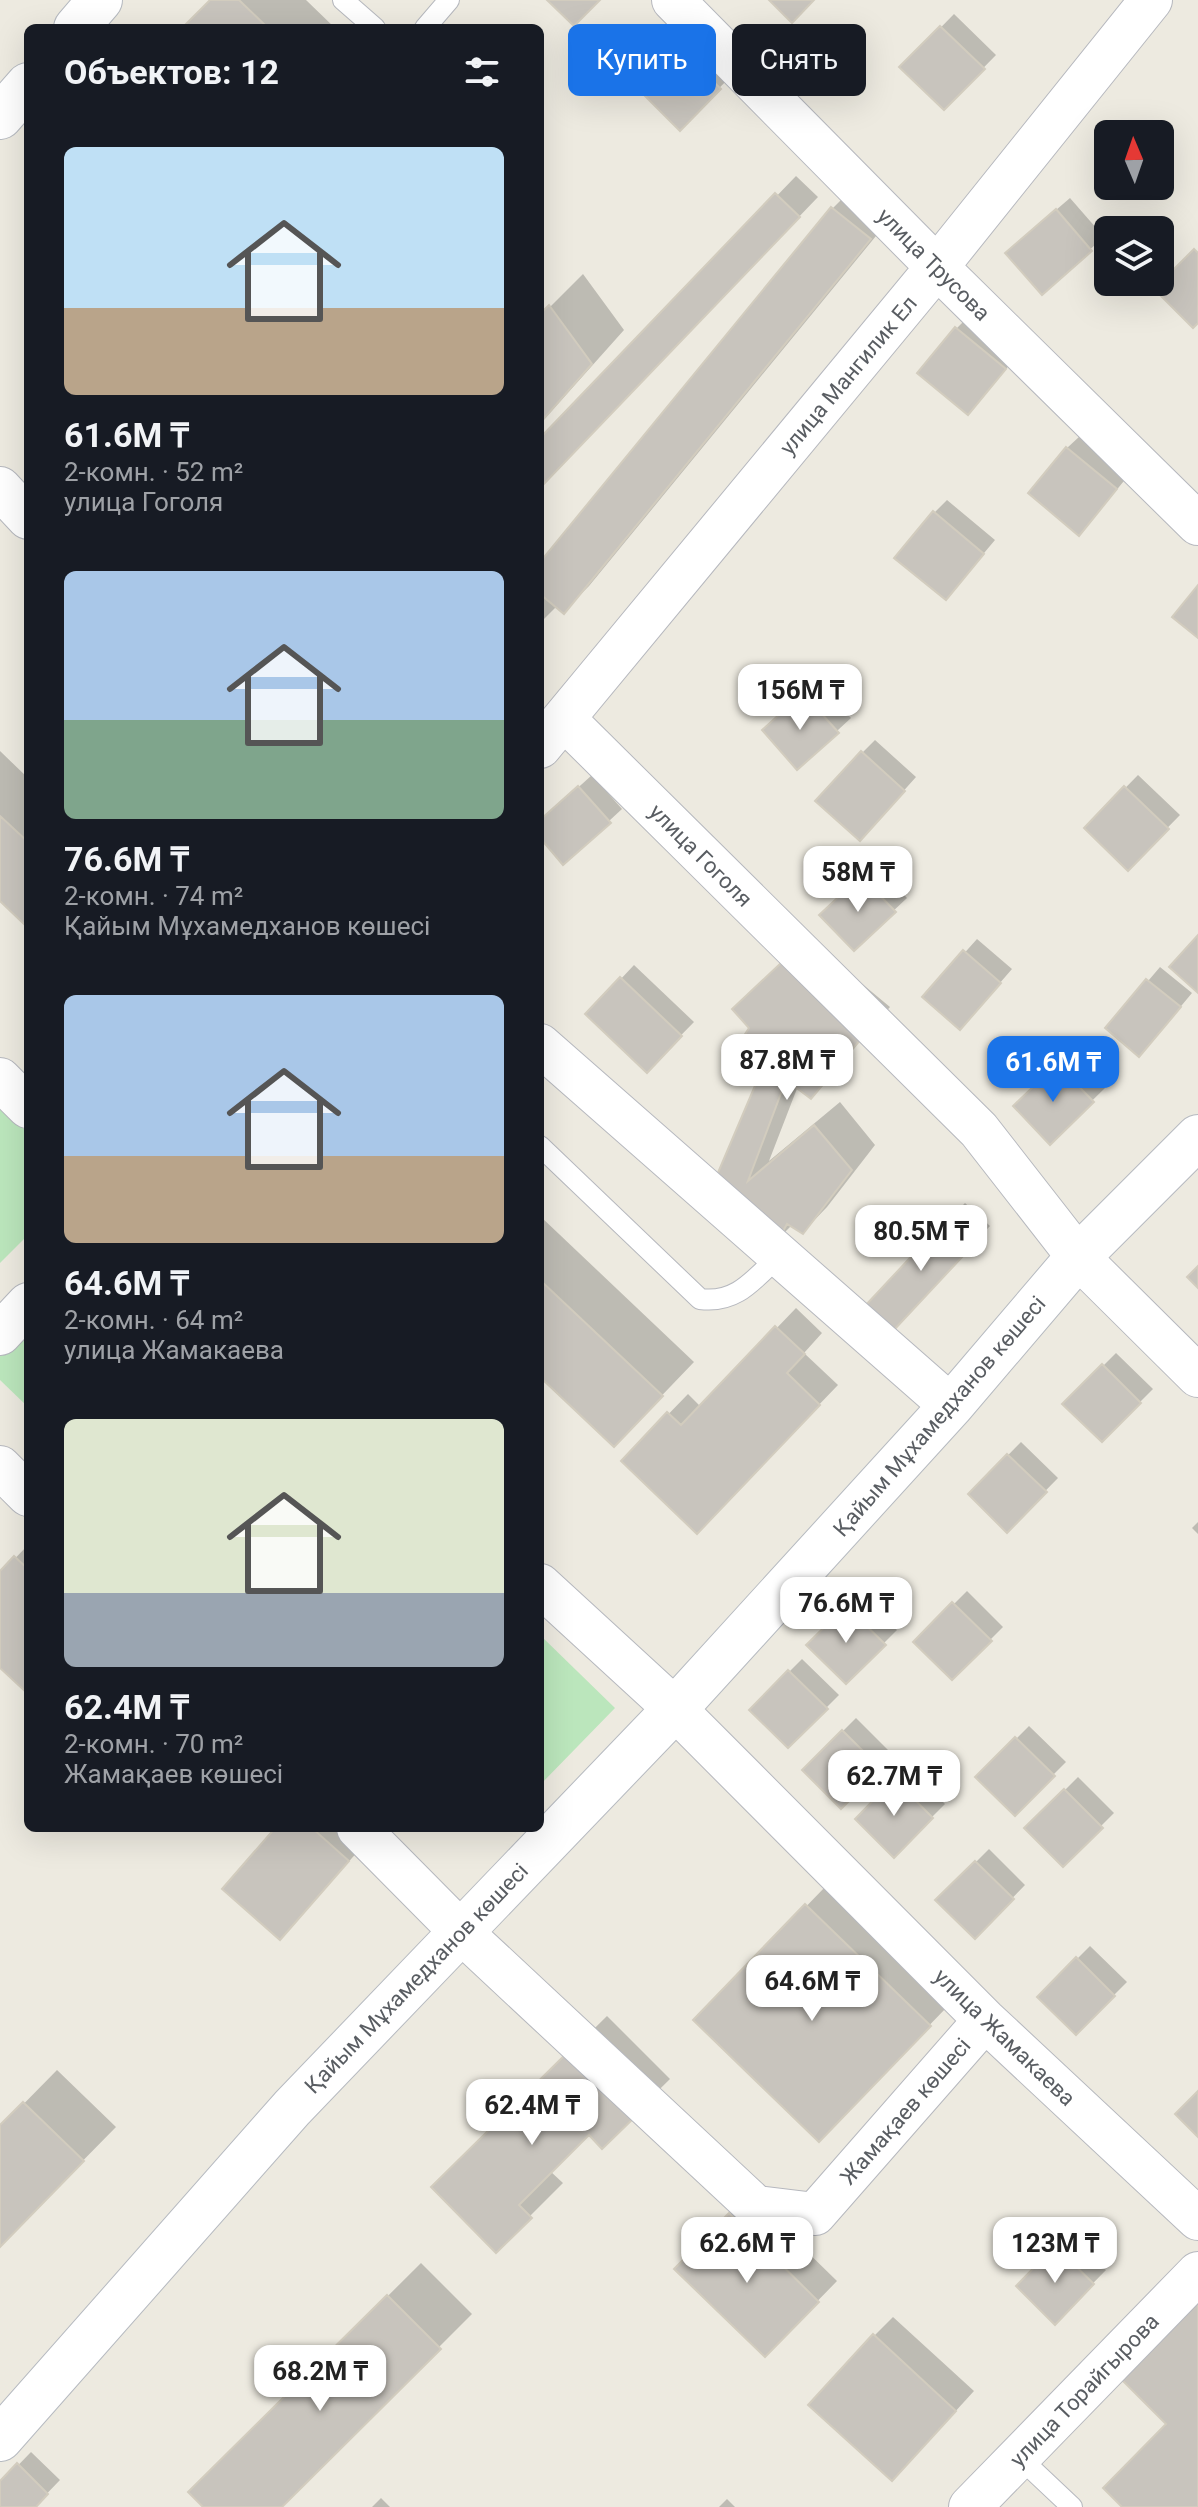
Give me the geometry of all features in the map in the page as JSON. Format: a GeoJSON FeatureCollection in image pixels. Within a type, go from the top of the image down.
{"type":"FeatureCollection","features":[{"type":"Feature","properties":{"kind":"street"},"geometry":{"type":"LineString","coordinates":[[79,24],[100,0]]}},
{"type":"Feature","properties":{"kind":"street","name":"улица Трусова"},"geometry":{"type":"LineString","coordinates":[[673,0],[937,267],[1198,524]]}},
{"type":"Feature","properties":{"kind":"street","name":"улица Мангилик Ел"},"geometry":{"type":"LineString","coordinates":[[552,733],[937,267],[1151,0]]}},
{"type":"Feature","properties":{"kind":"street"},"geometry":{"type":"LineString","coordinates":[[0,488],[24,514]]}},
{"type":"Feature","properties":{"kind":"street","name":"улица Гоголя"},"geometry":{"type":"LineString","coordinates":[[552,733],[979,1130],[1078,1257],[1198,1376]]}},
{"type":"Feature","properties":{"kind":"street"},"geometry":{"type":"LineString","coordinates":[[544,1048],[951,1406]]}},
{"type":"Feature","properties":{"kind":"street"},"geometry":{"type":"LineString","coordinates":[[0,1079],[24,1103]]}},
{"type":"Feature","properties":{"kind":"street","name":"Қайым Мұхамедханов көшесі"},"geometry":{"type":"LineString","coordinates":[[0,2439],[292,2108],[675,1709],[951,1406],[1078,1257],[1198,1137]]}},
{"type":"Feature","properties":{"kind":"street"},"geometry":{"type":"LineString","coordinates":[[0,1334],[24,1308]]}},
{"type":"Feature","properties":{"kind":"street"},"geometry":{"type":"LineString","coordinates":[[0,1467],[24,1491]]}},
{"type":"Feature","properties":{"kind":"street","name":"улица Жамакаева"},"geometry":{"type":"LineString","coordinates":[[544,1589],[675,1709],[985,2020],[1198,2219]]}},
{"type":"Feature","properties":{"kind":"street","name":"Жамақаев көшесі"},"geometry":{"type":"LineString","coordinates":[[362,1832],[461,1932],[756,2207],[815,2214],[985,2020]]}},
{"type":"Feature","properties":{"kind":"street","name":"улица Торайгырова"},"geometry":{"type":"LineString","coordinates":[[970,2507],[1198,2273]]}},
{"type":"Feature","properties":{"kind":"lane"},"geometry":{"type":"LineString","coordinates":[[343,0],[370,24]]}},
{"type":"Feature","properties":{"kind":"lane"},"geometry":{"type":"LineString","coordinates":[[428,24],[449,0]]}},
{"type":"Feature","properties":{"kind":"lane"},"geometry":{"type":"LineString","coordinates":[[544,1150],[700,1299],[718,1302],[735,1297],[780,1255]]}},
{"type":"Feature","properties":{"kind":"lane"},"geometry":{"type":"LineString","coordinates":[[1019,2457],[1072,2507]]}},
{"type":"Feature","properties":{"kind":"green space"},"geometry":{"type":"Polygon","coordinates":[[[0,1106],[24,1129],[24,1239],[0,1263],[0,1106]]]}},
{"type":"Feature","properties":{"kind":"green space"},"geometry":{"type":"Polygon","coordinates":[[[24,1297],[24,1403],[0,1380],[0,1322],[24,1297]]]}},
{"type":"Feature","properties":{"kind":"green space"},"geometry":{"type":"Polygon","coordinates":[[[544,1639],[615,1708],[544,1781],[544,1639]]]}},
{"type":"Feature","properties":{"kind":"building"},"geometry":{"type":"Polygon","coordinates":[[[210,0],[239,0],[264,24],[186,24],[210,0]]]}},
{"type":"Feature","properties":{"kind":"building"},"geometry":{"type":"Polygon","coordinates":[[[547,0],[600,0],[576,24],[572,24],[547,0]]]}},
{"type":"Feature","properties":{"kind":"building"},"geometry":{"type":"Polygon","coordinates":[[[769,0],[814,0],[792,23],[769,0]]]}},
{"type":"Feature","properties":{"kind":"building"},"geometry":{"type":"Polygon","coordinates":[[[940,26],[985,69],[944,110],[899,67],[940,26]]]}},
{"type":"Feature","properties":{"kind":"building"},"geometry":{"type":"Polygon","coordinates":[[[645,96],[714,96],[680,131],[645,96]]]}},
{"type":"Feature","properties":{"kind":"building"},"geometry":{"type":"Polygon","coordinates":[[[775,193],[800,217],[544,484],[544,434],[775,193]]]}},
{"type":"Feature","properties":{"kind":"building"},"geometry":{"type":"Polygon","coordinates":[[[831,207],[871,239],[564,614],[544,597],[544,557],[831,207]]]}},
{"type":"Feature","properties":{"kind":"building"},"geometry":{"type":"Polygon","coordinates":[[[1056,209],[1092,251],[1042,295],[1005,253],[1056,209]]]}},
{"type":"Feature","properties":{"kind":"building"},"geometry":{"type":"Polygon","coordinates":[[[1194,249],[1198,253],[1198,323],[1193,328],[1161,296],[1174,296],[1174,269],[1194,249]]]}},
{"type":"Feature","properties":{"kind":"building"},"geometry":{"type":"Polygon","coordinates":[[[549,305],[592,364],[544,418],[544,310],[549,305]]]}},
{"type":"Feature","properties":{"kind":"building"},"geometry":{"type":"Polygon","coordinates":[[[955,327],[1006,369],[968,415],[917,373],[955,327]]]}},
{"type":"Feature","properties":{"kind":"building"},"geometry":{"type":"Polygon","coordinates":[[[1066,447],[1117,489],[1079,536],[1028,493],[1066,447]]]}},
{"type":"Feature","properties":{"kind":"building"},"geometry":{"type":"Polygon","coordinates":[[[933,511],[984,554],[946,600],[894,558],[933,511]]]}},
{"type":"Feature","properties":{"kind":"building"},"geometry":{"type":"Polygon","coordinates":[[[1198,585],[1198,638],[1172,617],[1198,585]]]}},
{"type":"Feature","properties":{"kind":"building"},"geometry":{"type":"Polygon","coordinates":[[[803,693],[839,733],[797,770],[762,730],[803,693]]]}},
{"type":"Feature","properties":{"kind":"building"},"geometry":{"type":"Polygon","coordinates":[[[861,751],[905,791],[860,841],[815,801],[861,751]]]}},
{"type":"Feature","properties":{"kind":"building"},"geometry":{"type":"Polygon","coordinates":[[[578,786],[611,823],[563,865],[544,843],[544,816],[578,786]]]}},
{"type":"Feature","properties":{"kind":"building"},"geometry":{"type":"Polygon","coordinates":[[[1124,786],[1169,829],[1128,871],[1084,828],[1124,786]]]}},
{"type":"Feature","properties":{"kind":"building"},"geometry":{"type":"Polygon","coordinates":[[[0,816],[24,838],[24,924],[0,901],[0,816]]]}},
{"type":"Feature","properties":{"kind":"building"},"geometry":{"type":"Polygon","coordinates":[[[861,876],[896,912],[854,951],[819,915],[861,876]]]}},
{"type":"Feature","properties":{"kind":"building"},"geometry":{"type":"Polygon","coordinates":[[[1198,935],[1198,993],[1169,967],[1198,935]]]}},
{"type":"Feature","properties":{"kind":"building"},"geometry":{"type":"Polygon","coordinates":[[[963,950],[1001,983],[960,1030],[922,997],[963,950]]]}},
{"type":"Feature","properties":{"kind":"building"},"geometry":{"type":"Polygon","coordinates":[[[782,962],[867,1032],[811,1099],[786,1080],[748,1181],[814,1125],[852,1170],[803,1234],[787,1224],[776,1244],[714,1182],[763,1067],[734,1051],[749,1028],[732,1009],[782,962]]]}},
{"type":"Feature","properties":{"kind":"building"},"geometry":{"type":"Polygon","coordinates":[[[620,977],[682,1036],[647,1073],[585,1014],[620,977]]]}},
{"type":"Feature","properties":{"kind":"building"},"geometry":{"type":"Polygon","coordinates":[[[1146,979],[1181,1007],[1139,1057],[1105,1028],[1146,979]]]}},
{"type":"Feature","properties":{"kind":"building"},"geometry":{"type":"Polygon","coordinates":[[[1057,1064],[1094,1102],[1050,1145],[1013,1106],[1057,1064]]]}},
{"type":"Feature","properties":{"kind":"building"},"geometry":{"type":"Polygon","coordinates":[[[951,1214],[978,1240],[892,1332],[864,1307],[951,1214]]]}},
{"type":"Feature","properties":{"kind":"building"},"geometry":{"type":"Polygon","coordinates":[[[1198,1266],[1198,1288],[1187,1277],[1198,1266]]]}},
{"type":"Feature","properties":{"kind":"building"},"geometry":{"type":"Polygon","coordinates":[[[544,1284],[663,1396],[614,1447],[544,1381],[544,1284]]]}},
{"type":"Feature","properties":{"kind":"building"},"geometry":{"type":"Polygon","coordinates":[[[775,1326],[805,1354],[787,1373],[820,1405],[697,1534],[621,1461],[667,1412],[681,1425],[775,1326]]]}},
{"type":"Feature","properties":{"kind":"building"},"geometry":{"type":"Polygon","coordinates":[[[1102,1364],[1141,1403],[1102,1442],[1062,1404],[1102,1364]]]}},
{"type":"Feature","properties":{"kind":"building"},"geometry":{"type":"Polygon","coordinates":[[[1007,1454],[1047,1492],[1007,1533],[968,1494],[1007,1454]]]}},
{"type":"Feature","properties":{"kind":"building"},"geometry":{"type":"Polygon","coordinates":[[[14,1556],[24,1565],[24,1690],[0,1668],[0,1571],[14,1556]]]}},
{"type":"Feature","properties":{"kind":"building"},"geometry":{"type":"Polygon","coordinates":[[[952,1602],[992,1641],[952,1680],[913,1642],[952,1602]]]}},
{"type":"Feature","properties":{"kind":"building"},"geometry":{"type":"Polygon","coordinates":[[[846,1606],[886,1645],[846,1684],[806,1645],[846,1606]]]}},
{"type":"Feature","properties":{"kind":"building"},"geometry":{"type":"Polygon","coordinates":[[[788,1670],[828,1709],[788,1748],[749,1710],[788,1670]]]}},
{"type":"Feature","properties":{"kind":"building"},"geometry":{"type":"Polygon","coordinates":[[[842,1730],[881,1769],[841,1809],[802,1770],[842,1730]]]}},
{"type":"Feature","properties":{"kind":"building"},"geometry":{"type":"Polygon","coordinates":[[[1015,1737],[1055,1776],[1015,1816],[975,1777],[1015,1737]]]}},
{"type":"Feature","properties":{"kind":"building"},"geometry":{"type":"Polygon","coordinates":[[[894,1779],[933,1818],[894,1858],[855,1819],[894,1779]]]}},
{"type":"Feature","properties":{"kind":"building"},"geometry":{"type":"Polygon","coordinates":[[[1064,1789],[1103,1828],[1063,1867],[1024,1828],[1064,1789]]]}},
{"type":"Feature","properties":{"kind":"building"},"geometry":{"type":"Polygon","coordinates":[[[272,1832],[316,1832],[349,1861],[280,1940],[222,1889],[272,1832]]]}},
{"type":"Feature","properties":{"kind":"building"},"geometry":{"type":"Polygon","coordinates":[[[975,1861],[1014,1899],[975,1939],[935,1900],[975,1861]]]}},
{"type":"Feature","properties":{"kind":"building"},"geometry":{"type":"Polygon","coordinates":[[[805,1904],[931,2026],[819,2142],[693,2020],[805,1904]]]}},
{"type":"Feature","properties":{"kind":"building"},"geometry":{"type":"Polygon","coordinates":[[[1076,1957],[1115,1996],[1076,2035],[1037,1997],[1076,1957]]]}},
{"type":"Feature","properties":{"kind":"building"},"geometry":{"type":"Polygon","coordinates":[[[573,2047],[638,2114],[602,2149],[589,2135],[519,2205],[532,2218],[496,2253],[431,2187],[573,2047]]]}},
{"type":"Feature","properties":{"kind":"building"},"geometry":{"type":"Polygon","coordinates":[[[1198,2091],[1198,2137],[1175,2114],[1198,2091]]]}},
{"type":"Feature","properties":{"kind":"building"},"geometry":{"type":"Polygon","coordinates":[[[23,2102],[84,2161],[0,2247],[0,2125],[23,2102]]]}},
{"type":"Feature","properties":{"kind":"building"},"geometry":{"type":"Polygon","coordinates":[[[729,2213],[819,2302],[765,2357],[674,2269],[729,2213]]]}},
{"type":"Feature","properties":{"kind":"building"},"geometry":{"type":"Polygon","coordinates":[[[1055,2246],[1094,2284],[1055,2325],[1016,2286],[1055,2246]]]}},
{"type":"Feature","properties":{"kind":"building"},"geometry":{"type":"Polygon","coordinates":[[[1198,2292],[1198,2507],[1122,2507],[1103,2488],[1166,2424],[1116,2374],[1198,2292]]]}},
{"type":"Feature","properties":{"kind":"building"},"geometry":{"type":"Polygon","coordinates":[[[387,2295],[441,2349],[282,2507],[203,2507],[188,2492],[387,2295]]]}},
{"type":"Feature","properties":{"kind":"building"},"geometry":{"type":"Polygon","coordinates":[[[873,2334],[956,2411],[892,2481],[808,2405],[873,2334]]]}},
{"type":"Feature","properties":{"kind":"building"},"geometry":{"type":"Polygon","coordinates":[[[17,2463],[48,2494],[36,2507],[0,2507],[0,2481],[17,2463]]]}}]}
